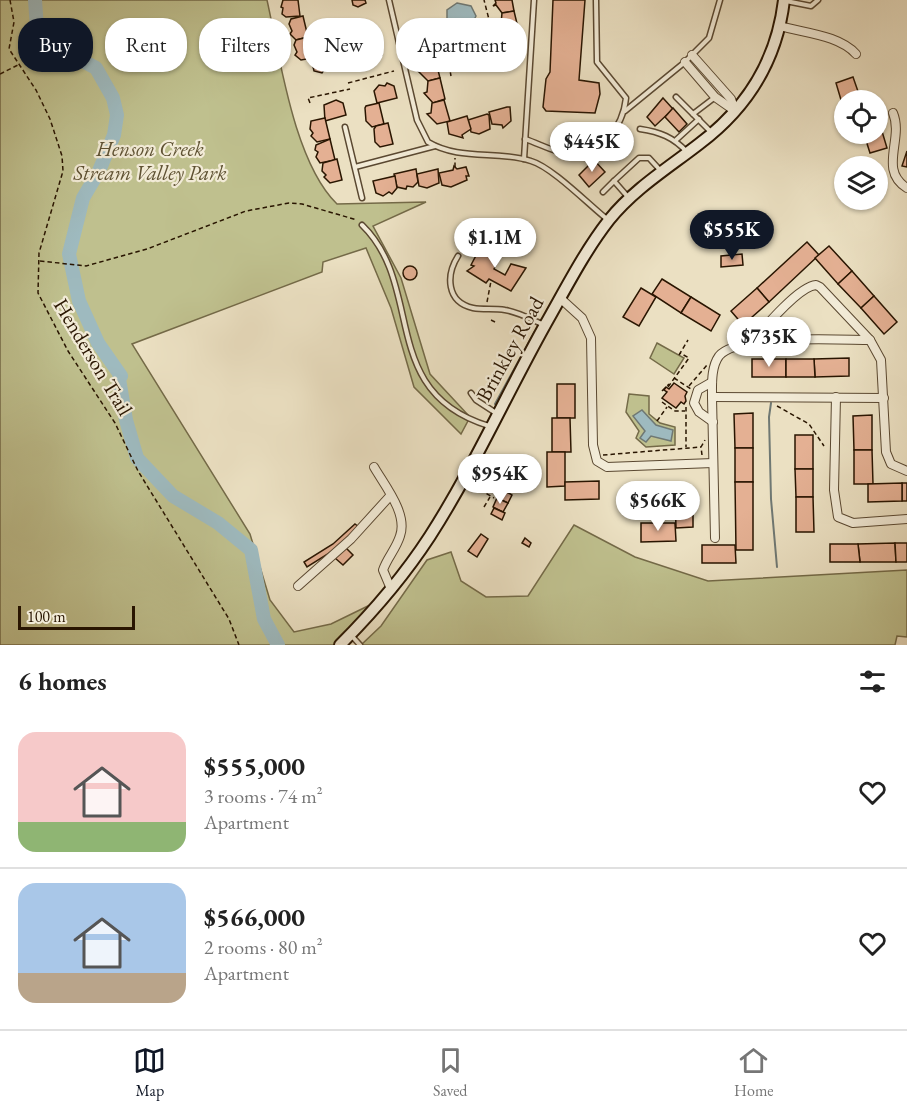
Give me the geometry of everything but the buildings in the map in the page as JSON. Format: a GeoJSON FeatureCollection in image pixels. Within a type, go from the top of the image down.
{"type":"FeatureCollection","features":[{"type":"Feature","properties":{"kind":"main road","name":"Brinkley Road"},"geometry":{"type":"LineString","coordinates":[[340,645],[391,589],[430,536],[560,298],[609,221],[629,197],[712,133],[735,111],[763,74],[780,26],[784,1]]}},
{"type":"Feature","properties":{"kind":"street"},"geometry":{"type":"LineString","coordinates":[[780,26],[832,40],[850,48],[856,54]]}},
{"type":"Feature","properties":{"kind":"street"},"geometry":{"type":"LineString","coordinates":[[692,55],[730,99],[735,111]]}},
{"type":"Feature","properties":{"kind":"street"},"geometry":{"type":"LineString","coordinates":[[685,62],[715,97],[735,111]]}},
{"type":"Feature","properties":{"kind":"street"},"geometry":{"type":"LineString","coordinates":[[893,113],[897,129],[892,168],[899,182],[907,188]]}},
{"type":"Feature","properties":{"kind":"street"},"geometry":{"type":"LineString","coordinates":[[751,343],[802,292],[816,285],[870,340],[883,368],[888,459],[895,467],[907,471]]}},
{"type":"Feature","properties":{"kind":"street"},"geometry":{"type":"LineString","coordinates":[[560,298],[582,318],[591,338],[595,456],[601,465],[608,468],[713,463]]}},
{"type":"Feature","properties":{"kind":"street"},"geometry":{"type":"LineString","coordinates":[[715,538],[712,382],[716,362],[730,348],[751,343],[870,340]]}},
{"type":"Feature","properties":{"kind":"street"},"geometry":{"type":"LineString","coordinates":[[712,382],[698,390],[694,403],[699,412],[713,422]]}},
{"type":"Feature","properties":{"kind":"street"},"geometry":{"type":"LineString","coordinates":[[712,397],[884,398]]}},
{"type":"Feature","properties":{"kind":"street"},"geometry":{"type":"LineString","coordinates":[[836,398],[834,490],[838,517],[853,523],[907,519]]}},
{"type":"Feature","properties":{"kind":"street"},"geometry":{"type":"LineString","coordinates":[[374,467],[390,496],[402,525],[400,539],[384,570],[391,589]]}},
{"type":"Feature","properties":{"kind":"street"},"geometry":{"type":"LineString","coordinates":[[298,586],[351,539],[390,496]]}},
{"type":"Feature","properties":{"kind":"lane"},"geometry":{"type":"LineString","coordinates":[[389,0],[419,127],[425,139],[435,146],[458,153],[524,159],[545,168],[609,221]]}},
{"type":"Feature","properties":{"kind":"lane"},"geometry":{"type":"LineString","coordinates":[[524,159],[534,0]]}},
{"type":"Feature","properties":{"kind":"lane"},"geometry":{"type":"LineString","coordinates":[[596,0],[595,55],[600,68],[626,98],[625,111]]}},
{"type":"Feature","properties":{"kind":"lane"},"geometry":{"type":"LineString","coordinates":[[525,139],[556,152],[572,155],[586,152],[607,141],[625,111],[685,62],[709,38],[720,0]]}},
{"type":"Feature","properties":{"kind":"lane"},"geometry":{"type":"LineString","coordinates":[[784,1],[811,6],[818,0]]}},
{"type":"Feature","properties":{"kind":"lane"},"geometry":{"type":"LineString","coordinates":[[676,97],[712,133]]}},
{"type":"Feature","properties":{"kind":"lane"},"geometry":{"type":"LineString","coordinates":[[693,114],[715,97]]}},
{"type":"Feature","properties":{"kind":"lane"},"geometry":{"type":"LineString","coordinates":[[676,140],[699,119]]}},
{"type":"Feature","properties":{"kind":"lane"},"geometry":{"type":"LineString","coordinates":[[345,127],[362,198]]}},
{"type":"Feature","properties":{"kind":"lane"},"geometry":{"type":"LineString","coordinates":[[640,129],[676,140],[687,153]]}},
{"type":"Feature","properties":{"kind":"lane"},"geometry":{"type":"LineString","coordinates":[[354,167],[435,146]]}},
{"type":"Feature","properties":{"kind":"lane"},"geometry":{"type":"LineString","coordinates":[[603,192],[639,158],[649,158],[661,172]]}},
{"type":"Feature","properties":{"kind":"lane"},"geometry":{"type":"LineString","coordinates":[[614,181],[629,197]]}},
{"type":"Feature","properties":{"kind":"lane"},"geometry":{"type":"LineString","coordinates":[[362,225],[375,238],[386,264],[415,363],[423,378],[455,413],[491,427]]}},
{"type":"Feature","properties":{"kind":"lane"},"geometry":{"type":"LineString","coordinates":[[458,256],[449,276],[449,286],[455,297],[465,305],[506,310],[545,326]]}},
{"type":"Feature","properties":{"kind":"lane"},"geometry":{"type":"LineString","coordinates":[[471,393],[476,400],[497,414]]}},
{"type":"Feature","properties":{"kind":"lane"},"geometry":{"type":"LineString","coordinates":[[350,635],[360,645]]}},
{"type":"Feature","properties":{"kind":"path","name":"Henderson Trail"},"geometry":{"type":"LineString","coordinates":[[10,0],[14,22],[8,44],[18,62]]}},
{"type":"Feature","properties":{"kind":"path"},"geometry":{"type":"LineString","coordinates":[[484,0],[489,18]]}},
{"type":"Feature","properties":{"kind":"path"},"geometry":{"type":"LineString","coordinates":[[0,74],[18,64]]}},
{"type":"Feature","properties":{"kind":"path"},"geometry":{"type":"LineString","coordinates":[[348,83],[393,71]]}},
{"type":"Feature","properties":{"kind":"path","name":"Henderson Trail"},"geometry":{"type":"LineString","coordinates":[[24,72],[50,119],[62,156],[63,171],[38,261],[38,293],[68,351],[100,398],[138,471],[229,619],[239,645]]}},
{"type":"Feature","properties":{"kind":"path"},"geometry":{"type":"LineString","coordinates":[[450,72],[451,76]]}},
{"type":"Feature","properties":{"kind":"path"},"geometry":{"type":"LineString","coordinates":[[310,103],[308,98],[350,88]]}},
{"type":"Feature","properties":{"kind":"path"},"geometry":{"type":"LineString","coordinates":[[455,157],[455,167]]}},
{"type":"Feature","properties":{"kind":"path"},"geometry":{"type":"LineString","coordinates":[[38,261],[83,266],[147,249],[246,211],[289,203],[302,204],[357,220],[362,225]]}},
{"type":"Feature","properties":{"kind":"path"},"geometry":{"type":"LineString","coordinates":[[485,309],[491,280]]}},
{"type":"Feature","properties":{"kind":"path"},"geometry":{"type":"LineString","coordinates":[[491,320],[497,323]]}},
{"type":"Feature","properties":{"kind":"path"},"geometry":{"type":"LineString","coordinates":[[662,391],[665,385],[669,386],[689,358],[680,354],[688,340]]}},
{"type":"Feature","properties":{"kind":"path"},"geometry":{"type":"LineString","coordinates":[[681,362],[685,364]]}},
{"type":"Feature","properties":{"kind":"path"},"geometry":{"type":"LineString","coordinates":[[674,378],[688,387],[700,377],[706,366],[716,362]]}},
{"type":"Feature","properties":{"kind":"path"},"geometry":{"type":"LineString","coordinates":[[662,402],[675,411],[686,411]]}},
{"type":"Feature","properties":{"kind":"path"},"geometry":{"type":"LineString","coordinates":[[776,402],[784,411],[796,415],[809,424],[824,446]]}},
{"type":"Feature","properties":{"kind":"path"},"geometry":{"type":"LineString","coordinates":[[687,404],[687,447]]}},
{"type":"Feature","properties":{"kind":"path"},"geometry":{"type":"LineString","coordinates":[[657,421],[668,406]]}},
{"type":"Feature","properties":{"kind":"path"},"geometry":{"type":"LineString","coordinates":[[595,456],[701,447]]}},
{"type":"Feature","properties":{"kind":"path"},"geometry":{"type":"LineString","coordinates":[[480,490],[494,498]]}},
{"type":"Feature","properties":{"kind":"path"},"geometry":{"type":"LineString","coordinates":[[484,507],[490,496]]}},
{"type":"Feature","properties":{"kind":"green space","name":"Henson Creek Stream Valley Park"},"geometry":{"type":"Polygon","coordinates":[[[0,0],[267,0],[271,18],[199,18],[199,72],[282,72],[299,136],[310,163],[322,186],[337,204],[426,202],[373,226],[401,278],[430,374],[470,417],[461,434],[414,387],[391,308],[366,248],[323,262],[322,272],[132,344],[250,534],[270,600],[294,632],[331,624],[372,604],[334,645],[0,645],[0,0]]]}},
{"type":"Feature","properties":{"kind":"green space"},"geometry":{"type":"Polygon","coordinates":[[[657,343],[684,358],[674,374],[650,358],[657,343]]]}},
{"type":"Feature","properties":{"kind":"green space"},"geometry":{"type":"Polygon","coordinates":[[[629,394],[649,396],[649,414],[660,423],[675,427],[675,445],[646,447],[636,438],[639,431],[626,412],[629,394]]]}},
{"type":"Feature","properties":{"kind":"green space"},"geometry":{"type":"Polygon","coordinates":[[[574,525],[635,557],[708,581],[907,570],[907,637],[897,636],[895,645],[361,645],[381,626],[427,560],[451,552],[461,581],[486,597],[528,596],[574,525]]]}},
{"type":"Feature","properties":{"kind":"water"},"geometry":{"type":"Polygon","coordinates":[[[457,3],[471,6],[476,16],[475,18],[447,18],[447,10],[457,3]]]}},
{"type":"Feature","properties":{"kind":"water"},"geometry":{"type":"Polygon","coordinates":[[[642,410],[656,425],[673,430],[671,441],[651,436],[646,442],[640,438],[645,431],[633,416],[642,410]]]}},
{"type":"Feature","properties":{"kind":"waterway"},"geometry":{"type":"LineString","coordinates":[[35,0],[37,28],[47,42],[96,68],[113,98],[117,115],[114,135],[99,171],[83,198],[69,254],[79,301],[98,343],[121,376],[119,379],[126,420],[137,458],[173,496],[218,523],[251,550],[264,619],[278,645]]}},
{"type":"Feature","properties":{"kind":"waterway"},"geometry":{"type":"LineString","coordinates":[[495,404],[535,331]]}},
{"type":"Feature","properties":{"kind":"waterway"},"geometry":{"type":"LineString","coordinates":[[771,403],[769,417],[771,499],[777,567]]}}]}
